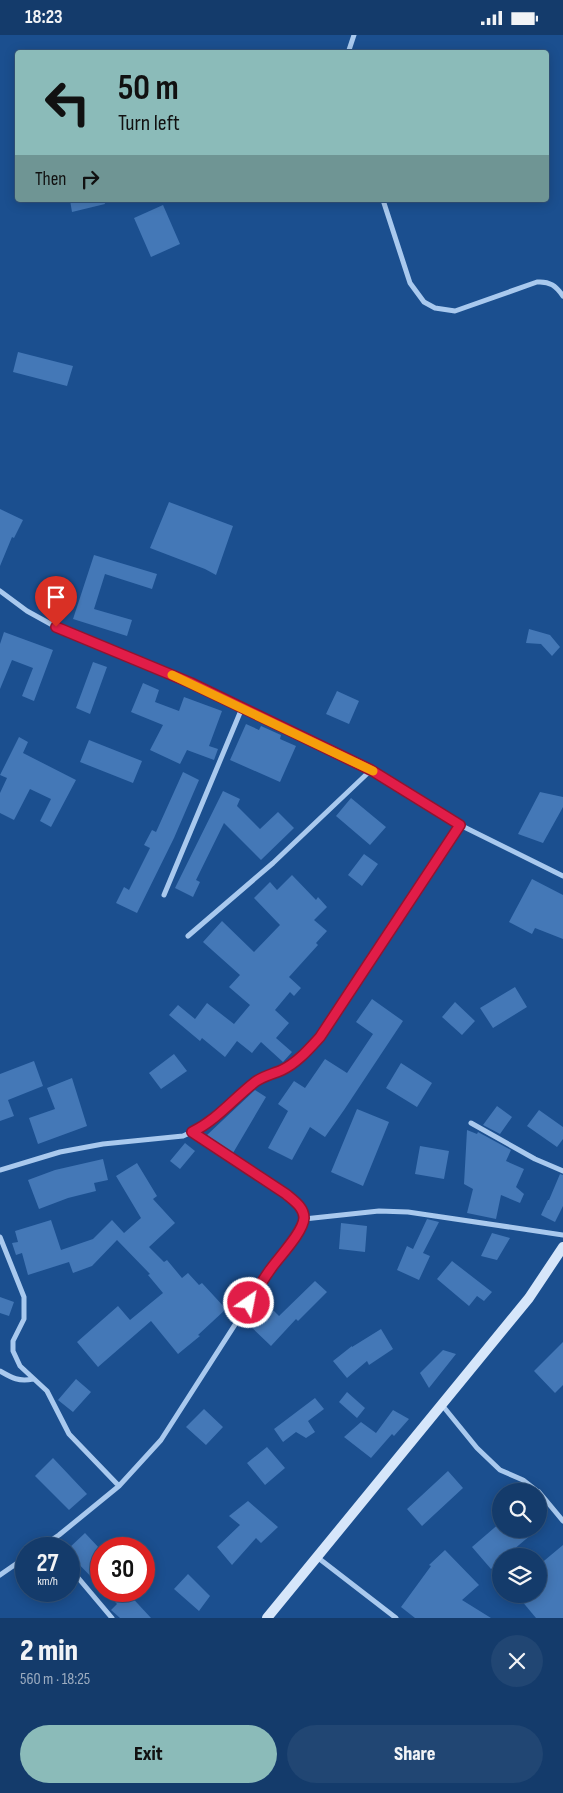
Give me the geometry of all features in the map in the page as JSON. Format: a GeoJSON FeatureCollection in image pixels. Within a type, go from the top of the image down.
{"type":"FeatureCollection","features":[{"type":"Feature","properties":{"kind":"street"},"geometry":{"type":"LineString","coordinates":[[349,50],[354,35]]}},
{"type":"Feature","properties":{"kind":"street"},"geometry":{"type":"LineString","coordinates":[[383,202],[410,283],[424,302],[435,308],[455,311],[537,282],[550,283],[558,289],[563,297]]}},
{"type":"Feature","properties":{"kind":"street"},"geometry":{"type":"LineString","coordinates":[[0,591],[27,611],[56,627],[183,680],[371,770],[460,825],[563,876]]}},
{"type":"Feature","properties":{"kind":"street"},"geometry":{"type":"LineString","coordinates":[[164,895],[242,708]]}},
{"type":"Feature","properties":{"kind":"street"},"geometry":{"type":"LineString","coordinates":[[188,936],[273,863],[371,770]]}},
{"type":"Feature","properties":{"kind":"street"},"geometry":{"type":"LineString","coordinates":[[0,1170],[60,1153],[103,1144],[183,1136],[205,1126],[255,1082],[268,1074],[284,1069],[303,1055],[320,1037],[460,825]]}},
{"type":"Feature","properties":{"kind":"street"},"geometry":{"type":"LineString","coordinates":[[471,1123],[535,1159],[563,1171]]}},
{"type":"Feature","properties":{"kind":"street"},"geometry":{"type":"LineString","coordinates":[[55,1537],[119,1486],[161,1440],[270,1270],[300,1230],[304,1219],[299,1206],[286,1194],[192,1132]]}},
{"type":"Feature","properties":{"kind":"street"},"geometry":{"type":"LineString","coordinates":[[304,1219],[379,1211],[408,1212],[563,1235]]}},
{"type":"Feature","properties":{"kind":"street"},"geometry":{"type":"LineString","coordinates":[[0,1237],[24,1297],[24,1319],[13,1341],[13,1351],[20,1366],[47,1391],[69,1434],[119,1486]]}},
{"type":"Feature","properties":{"kind":"street"},"geometry":{"type":"LineString","coordinates":[[267,1618],[529,1298],[563,1247]]}},
{"type":"Feature","properties":{"kind":"street"},"geometry":{"type":"LineString","coordinates":[[0,1371],[22,1381],[34,1379]]}},
{"type":"Feature","properties":{"kind":"street"},"geometry":{"type":"LineString","coordinates":[[442,1405],[477,1448],[500,1470],[527,1483]]}},
{"type":"Feature","properties":{"kind":"street"},"geometry":{"type":"LineString","coordinates":[[547,1502],[563,1521]]}},
{"type":"Feature","properties":{"kind":"street"},"geometry":{"type":"LineString","coordinates":[[317,1557],[396,1618]]}},
{"type":"Feature","properties":{"kind":"street"},"geometry":{"type":"LineString","coordinates":[[0,1575],[15,1565]]}},
{"type":"Feature","properties":{"kind":"street"},"geometry":{"type":"LineString","coordinates":[[80,1580],[112,1618]]}},
{"type":"Feature","properties":{"kind":"building"},"geometry":{"type":"Polygon","coordinates":[[[70,202],[104,202],[105,204],[72,212],[70,202]]]}},
{"type":"Feature","properties":{"kind":"building"},"geometry":{"type":"Polygon","coordinates":[[[163,205],[180,244],[151,257],[134,218],[163,205]]]}},
{"type":"Feature","properties":{"kind":"building"},"geometry":{"type":"Polygon","coordinates":[[[18,352],[73,366],[67,386],[13,372],[18,352]]]}},
{"type":"Feature","properties":{"kind":"building"},"geometry":{"type":"Polygon","coordinates":[[[169,502],[233,526],[216,575],[150,548],[169,502]]]}},
{"type":"Feature","properties":{"kind":"building"},"geometry":{"type":"Polygon","coordinates":[[[0,509],[23,520],[14,538],[12,537],[0,566],[0,509]]]}},
{"type":"Feature","properties":{"kind":"building"},"geometry":{"type":"Polygon","coordinates":[[[94,555],[157,574],[152,589],[105,574],[94,609],[132,620],[127,636],[73,619],[94,555]]]}},
{"type":"Feature","properties":{"kind":"building"},"geometry":{"type":"Polygon","coordinates":[[[529,629],[550,635],[560,647],[552,656],[541,644],[526,643],[529,629]]]}},
{"type":"Feature","properties":{"kind":"building"},"geometry":{"type":"Polygon","coordinates":[[[4,632],[53,650],[34,701],[22,696],[33,668],[12,660],[0,689],[0,644],[4,632]]]}},
{"type":"Feature","properties":{"kind":"building"},"geometry":{"type":"Polygon","coordinates":[[[93,662],[107,667],[90,714],[76,708],[93,662]]]}},
{"type":"Feature","properties":{"kind":"building"},"geometry":{"type":"Polygon","coordinates":[[[143,683],[159,690],[155,702],[179,711],[184,697],[222,711],[209,746],[218,749],[214,760],[187,750],[180,764],[150,750],[163,725],[131,712],[143,683]]]}},
{"type":"Feature","properties":{"kind":"building"},"geometry":{"type":"Polygon","coordinates":[[[337,691],[359,701],[349,724],[326,714],[337,691]]]}},
{"type":"Feature","properties":{"kind":"building"},"geometry":{"type":"Polygon","coordinates":[[[246,724],[259,730],[261,726],[281,735],[280,739],[296,746],[280,782],[230,760],[246,724]]]}},
{"type":"Feature","properties":{"kind":"building"},"geometry":{"type":"Polygon","coordinates":[[[19,737],[28,742],[23,753],[76,780],[51,827],[40,821],[51,799],[30,789],[14,820],[0,813],[0,793],[7,778],[0,775],[19,737]]]}},
{"type":"Feature","properties":{"kind":"building"},"geometry":{"type":"Polygon","coordinates":[[[89,740],[142,761],[133,783],[80,762],[89,740]]]}},
{"type":"Feature","properties":{"kind":"building"},"geometry":{"type":"Polygon","coordinates":[[[183,772],[199,780],[174,838],[137,913],[116,903],[124,887],[129,890],[150,848],[144,845],[152,830],[156,832],[183,772]]]}},
{"type":"Feature","properties":{"kind":"building"},"geometry":{"type":"Polygon","coordinates":[[[223,791],[240,799],[237,806],[260,829],[278,812],[294,828],[261,860],[224,823],[196,880],[200,882],[193,897],[175,888],[223,791]]]}},
{"type":"Feature","properties":{"kind":"building"},"geometry":{"type":"Polygon","coordinates":[[[540,792],[563,797],[563,807],[543,843],[518,834],[540,792]]]}},
{"type":"Feature","properties":{"kind":"building"},"geometry":{"type":"Polygon","coordinates":[[[351,798],[386,827],[370,845],[336,816],[351,798]]]}},
{"type":"Feature","properties":{"kind":"building"},"geometry":{"type":"Polygon","coordinates":[[[364,854],[378,864],[362,886],[348,875],[364,854]]]}},
{"type":"Feature","properties":{"kind":"building"},"geometry":{"type":"Polygon","coordinates":[[[292,875],[316,900],[318,897],[327,907],[314,920],[327,931],[316,943],[318,945],[289,977],[301,988],[294,996],[290,992],[275,1010],[289,1023],[276,1038],[292,1052],[283,1062],[261,1042],[252,1053],[237,1041],[225,1057],[202,1038],[200,1041],[169,1015],[178,1005],[195,1019],[207,1003],[234,1024],[250,1005],[229,987],[240,975],[203,942],[222,921],[254,952],[280,925],[254,898],[270,882],[277,890],[292,875]]]}},
{"type":"Feature","properties":{"kind":"building"},"geometry":{"type":"Polygon","coordinates":[[[532,879],[563,895],[563,939],[535,928],[532,934],[509,922],[532,879]]]}},
{"type":"Feature","properties":{"kind":"building"},"geometry":{"type":"Polygon","coordinates":[[[515,987],[527,1007],[493,1028],[480,1008],[515,987]]]}},
{"type":"Feature","properties":{"kind":"building"},"geometry":{"type":"Polygon","coordinates":[[[372,999],[403,1021],[344,1110],[325,1137],[310,1127],[292,1160],[268,1148],[288,1111],[278,1104],[294,1081],[305,1088],[325,1059],[347,1073],[373,1034],[356,1022],[372,999]]]}},
{"type":"Feature","properties":{"kind":"building"},"geometry":{"type":"Polygon","coordinates":[[[455,1002],[475,1021],[462,1035],[442,1017],[455,1002]]]}},
{"type":"Feature","properties":{"kind":"building"},"geometry":{"type":"Polygon","coordinates":[[[174,1054],[187,1071],[161,1089],[149,1073],[174,1054]]]}},
{"type":"Feature","properties":{"kind":"building"},"geometry":{"type":"Polygon","coordinates":[[[34,1061],[43,1086],[8,1100],[14,1116],[0,1121],[0,1074],[34,1061]]]}},
{"type":"Feature","properties":{"kind":"building"},"geometry":{"type":"Polygon","coordinates":[[[401,1063],[432,1083],[417,1107],[386,1088],[401,1063]]]}},
{"type":"Feature","properties":{"kind":"building"},"geometry":{"type":"Polygon","coordinates":[[[72,1078],[87,1126],[38,1144],[29,1118],[55,1109],[47,1088],[72,1078]]]}},
{"type":"Feature","properties":{"kind":"building"},"geometry":{"type":"Polygon","coordinates":[[[255,1090],[266,1097],[233,1153],[207,1135],[255,1090]]]}},
{"type":"Feature","properties":{"kind":"building"},"geometry":{"type":"Polygon","coordinates":[[[497,1106],[512,1117],[500,1134],[483,1125],[497,1106]]]}},
{"type":"Feature","properties":{"kind":"building"},"geometry":{"type":"Polygon","coordinates":[[[357,1109],[389,1122],[363,1186],[331,1172],[357,1109]]]}},
{"type":"Feature","properties":{"kind":"building"},"geometry":{"type":"Polygon","coordinates":[[[539,1110],[563,1127],[563,1139],[557,1147],[527,1126],[539,1110]]]}},
{"type":"Feature","properties":{"kind":"building"},"geometry":{"type":"Polygon","coordinates":[[[467,1130],[477,1134],[478,1132],[511,1150],[506,1161],[524,1169],[516,1187],[524,1194],[520,1203],[501,1195],[496,1219],[467,1213],[473,1189],[464,1184],[467,1130]]]}},
{"type":"Feature","properties":{"kind":"building"},"geometry":{"type":"Polygon","coordinates":[[[185,1143],[195,1151],[180,1169],[170,1161],[185,1143]]]}},
{"type":"Feature","properties":{"kind":"building"},"geometry":{"type":"Polygon","coordinates":[[[420,1146],[449,1151],[444,1179],[415,1174],[420,1146]]]}},
{"type":"Feature","properties":{"kind":"building"},"geometry":{"type":"Polygon","coordinates":[[[103,1159],[108,1180],[94,1183],[96,1191],[68,1198],[39,1209],[28,1180],[55,1170],[103,1159]]]}},
{"type":"Feature","properties":{"kind":"building"},"geometry":{"type":"Polygon","coordinates":[[[137,1163],[157,1196],[153,1199],[175,1223],[149,1247],[164,1262],[167,1260],[182,1278],[188,1273],[199,1285],[202,1283],[226,1309],[198,1335],[200,1336],[178,1354],[151,1321],[98,1367],[77,1342],[118,1306],[130,1320],[163,1293],[148,1275],[150,1274],[117,1240],[92,1266],[73,1273],[69,1262],[28,1275],[22,1253],[16,1255],[12,1243],[18,1242],[15,1231],[51,1220],[61,1250],[93,1239],[112,1220],[124,1233],[141,1218],[116,1176],[137,1163]]]}},
{"type":"Feature","properties":{"kind":"building"},"geometry":{"type":"Polygon","coordinates":[[[560,1174],[563,1175],[563,1206],[555,1222],[541,1215],[560,1174]]]}},
{"type":"Feature","properties":{"kind":"building"},"geometry":{"type":"Polygon","coordinates":[[[427,1219],[439,1222],[423,1253],[430,1256],[419,1280],[397,1270],[407,1246],[413,1249],[427,1219]]]}},
{"type":"Feature","properties":{"kind":"building"},"geometry":{"type":"Polygon","coordinates":[[[341,1223],[367,1226],[365,1252],[339,1249],[341,1223]]]}},
{"type":"Feature","properties":{"kind":"building"},"geometry":{"type":"Polygon","coordinates":[[[492,1233],[510,1238],[497,1260],[481,1256],[492,1233]]]}},
{"type":"Feature","properties":{"kind":"building"},"geometry":{"type":"Polygon","coordinates":[[[452,1261],[492,1292],[484,1301],[477,1296],[469,1306],[437,1279],[452,1261]]]}},
{"type":"Feature","properties":{"kind":"building"},"geometry":{"type":"Polygon","coordinates":[[[315,1281],[327,1292],[298,1321],[296,1319],[271,1346],[244,1320],[263,1300],[279,1316],[315,1281]]]}},
{"type":"Feature","properties":{"kind":"building"},"geometry":{"type":"Polygon","coordinates":[[[0,1297],[14,1302],[9,1316],[0,1313],[0,1297]]]}},
{"type":"Feature","properties":{"kind":"building"},"geometry":{"type":"Polygon","coordinates":[[[381,1329],[393,1349],[369,1365],[367,1361],[347,1378],[333,1361],[352,1346],[381,1329]]]}},
{"type":"Feature","properties":{"kind":"building"},"geometry":{"type":"Polygon","coordinates":[[[563,1342],[563,1385],[555,1393],[534,1371],[563,1342]]]}},
{"type":"Feature","properties":{"kind":"building"},"geometry":{"type":"Polygon","coordinates":[[[443,1350],[456,1354],[429,1388],[420,1373],[443,1350]]]}},
{"type":"Feature","properties":{"kind":"building"},"geometry":{"type":"Polygon","coordinates":[[[76,1379],[91,1392],[73,1412],[58,1400],[76,1379]]]}},
{"type":"Feature","properties":{"kind":"building"},"geometry":{"type":"Polygon","coordinates":[[[347,1392],[365,1408],[357,1418],[339,1402],[347,1392]]]}},
{"type":"Feature","properties":{"kind":"building"},"geometry":{"type":"Polygon","coordinates":[[[315,1398],[324,1409],[308,1421],[315,1432],[306,1438],[296,1432],[283,1442],[274,1429],[315,1398]]]}},
{"type":"Feature","properties":{"kind":"building"},"geometry":{"type":"Polygon","coordinates":[[[204,1409],[223,1427],[206,1445],[186,1427],[204,1409]]]}},
{"type":"Feature","properties":{"kind":"building"},"geometry":{"type":"Polygon","coordinates":[[[393,1410],[409,1419],[394,1436],[392,1434],[371,1458],[344,1437],[361,1422],[376,1433],[393,1410]]]}},
{"type":"Feature","properties":{"kind":"building"},"geometry":{"type":"Polygon","coordinates":[[[267,1447],[285,1468],[265,1485],[247,1463],[267,1447]]]}},
{"type":"Feature","properties":{"kind":"building"},"geometry":{"type":"Polygon","coordinates":[[[53,1458],[87,1494],[69,1510],[35,1476],[53,1458]]]}},
{"type":"Feature","properties":{"kind":"building"},"geometry":{"type":"Polygon","coordinates":[[[448,1471],[463,1488],[422,1526],[407,1509],[448,1471]]]}},
{"type":"Feature","properties":{"kind":"building"},"geometry":{"type":"Polygon","coordinates":[[[248,1501],[278,1527],[261,1543],[256,1538],[232,1565],[217,1547],[240,1525],[229,1516],[248,1501]]]}},
{"type":"Feature","properties":{"kind":"building"},"geometry":{"type":"Polygon","coordinates":[[[492,1530],[492,1538],[527,1538],[515,1548],[492,1548],[491,1569],[472,1547],[492,1530]]]}},
{"type":"Feature","properties":{"kind":"building"},"geometry":{"type":"Polygon","coordinates":[[[85,1533],[90,1538],[90,1576],[80,1565],[80,1538],[85,1533]]]}},
{"type":"Feature","properties":{"kind":"building"},"geometry":{"type":"Polygon","coordinates":[[[563,1545],[563,1618],[536,1618],[524,1603],[547,1603],[547,1558],[563,1545]]]}},
{"type":"Feature","properties":{"kind":"building"},"geometry":{"type":"Polygon","coordinates":[[[445,1550],[479,1585],[462,1600],[491,1618],[415,1618],[401,1607],[431,1566],[429,1565],[445,1550]]]}},
{"type":"Feature","properties":{"kind":"building"},"geometry":{"type":"Polygon","coordinates":[[[188,1574],[210,1596],[199,1611],[174,1589],[188,1574]]]}},
{"type":"Feature","properties":{"kind":"building"},"geometry":{"type":"Polygon","coordinates":[[[115,1602],[136,1602],[151,1618],[120,1618],[111,1610],[117,1604],[115,1602]]]}},
{"type":"Feature","properties":{"kind":"slow traffic"},"geometry":{"type":"LineString","coordinates":[[172,675],[373,771]]}},
{"type":"Feature","properties":{"kind":"route"},"geometry":{"type":"LineString","coordinates":[[56,627],[191,683],[371,770],[460,825],[387,934],[339,1011],[320,1037],[303,1055],[284,1069],[268,1074],[255,1082],[218,1116],[205,1126],[192,1132],[286,1194],[299,1206],[304,1219],[300,1230],[270,1270],[249,1303]]}}]}
